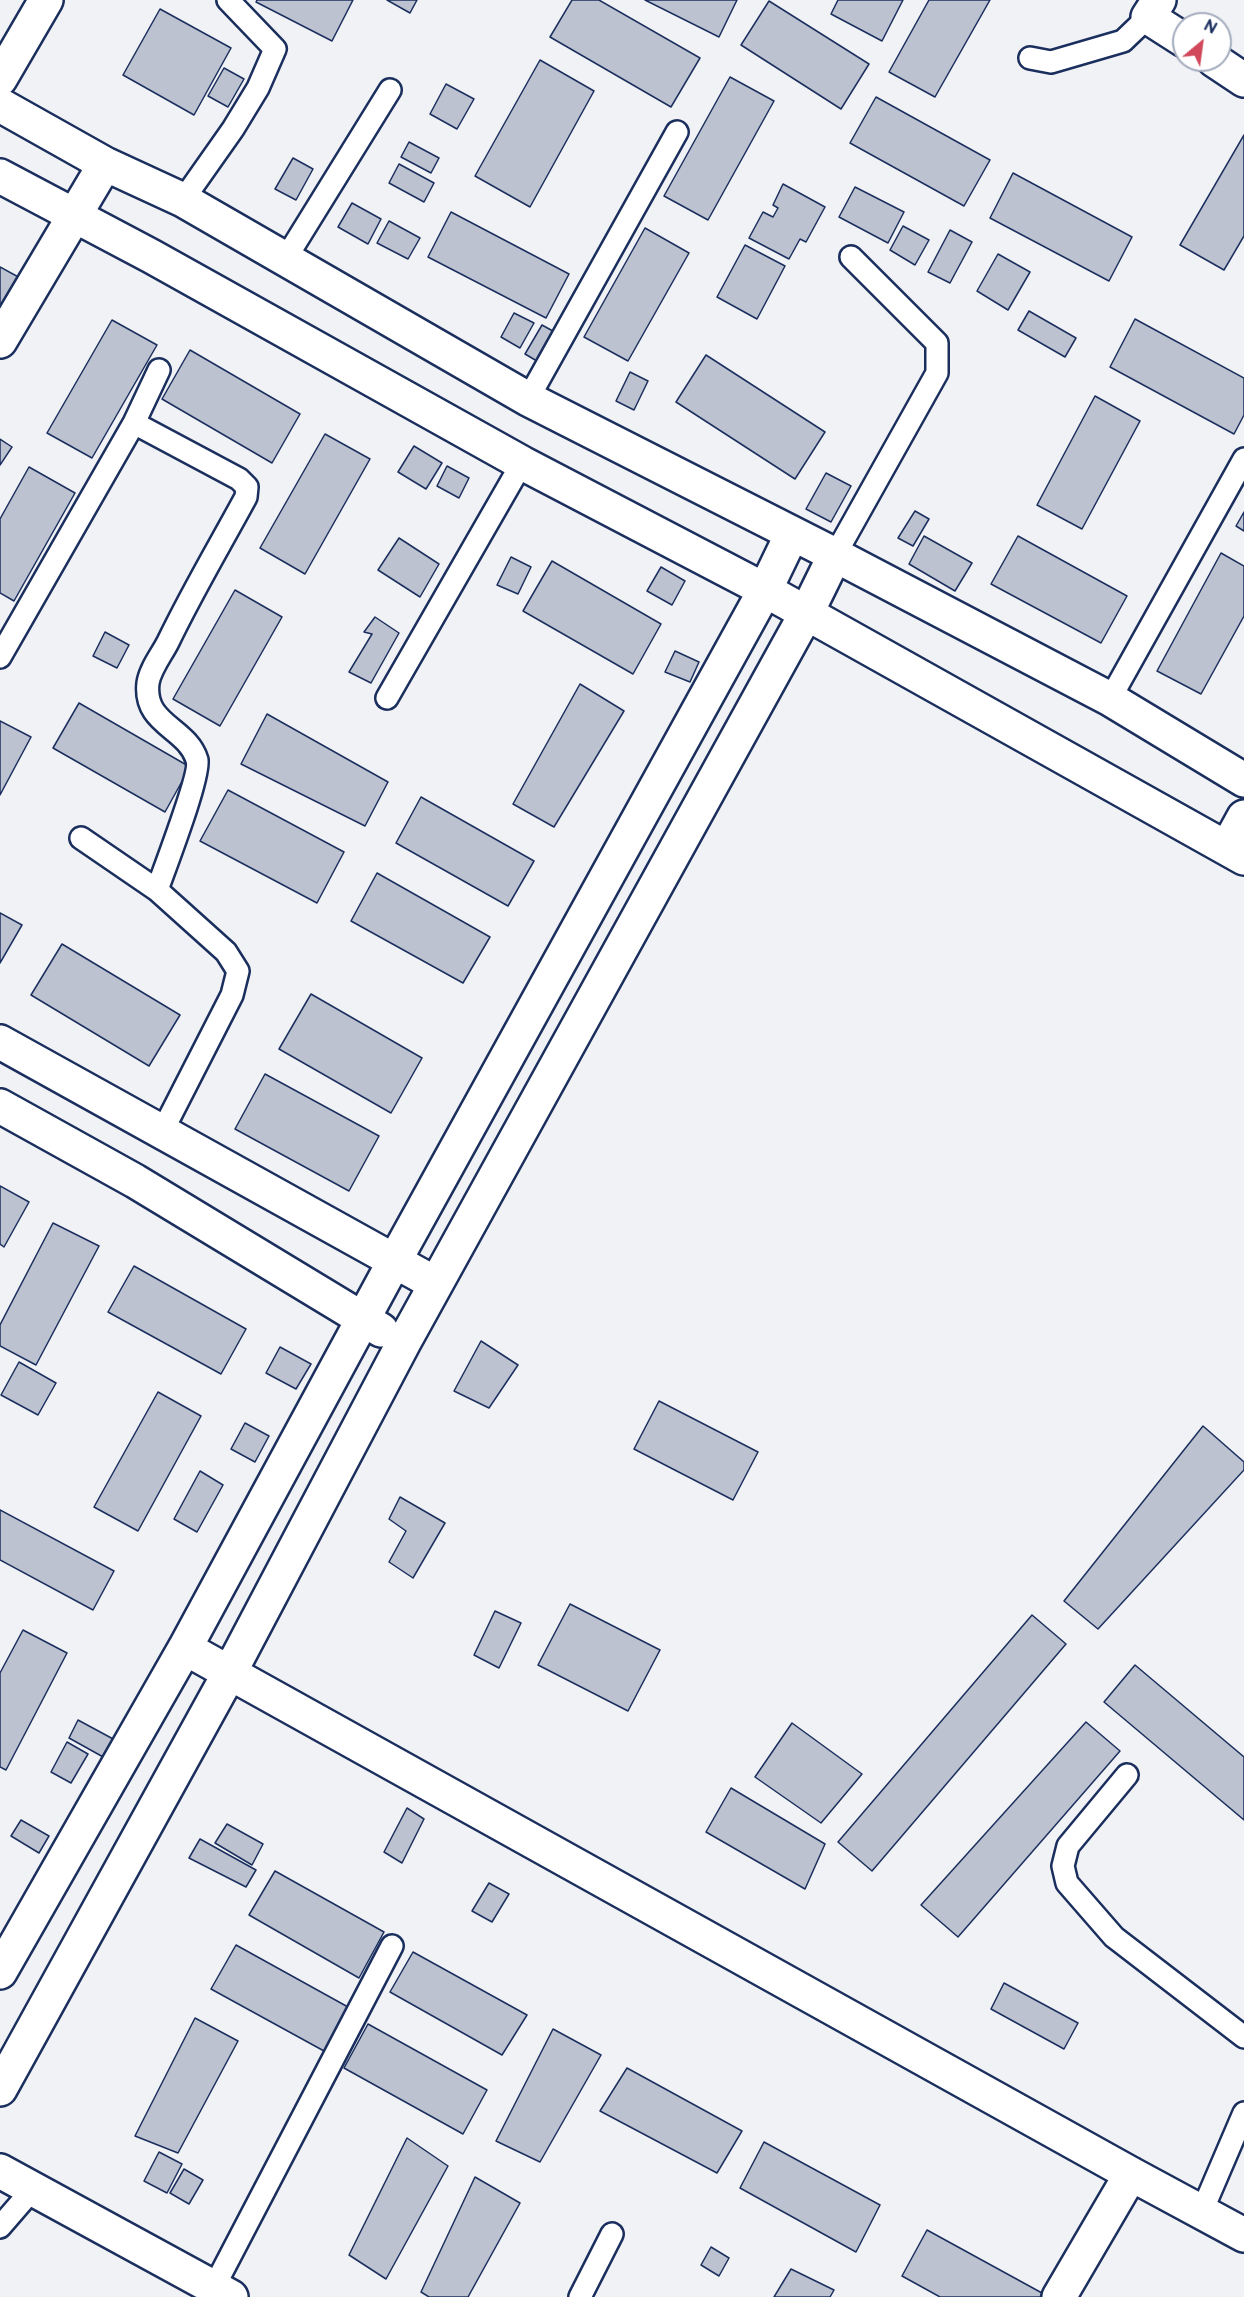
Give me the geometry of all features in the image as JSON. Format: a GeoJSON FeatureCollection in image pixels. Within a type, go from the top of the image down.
{"type":"FeatureCollection","features":[{"type":"Feature","properties":{"kind":"street"},"geometry":{"type":"LineString","coordinates":[[0,80],[46,0]]}},
{"type":"Feature","properties":{"kind":"street"},"geometry":{"type":"LineString","coordinates":[[1154,8],[1172,27]]}},
{"type":"Feature","properties":{"kind":"street"},"geometry":{"type":"LineString","coordinates":[[0,105],[105,164],[183,200],[528,399],[835,555],[1110,699],[1244,780]]}},
{"type":"Feature","properties":{"kind":"street"},"geometry":{"type":"LineString","coordinates":[[0,341],[72,216],[105,164]]}},
{"type":"Feature","properties":{"kind":"street"},"geometry":{"type":"LineString","coordinates":[[0,177],[151,256],[522,463],[807,612],[1236,853],[1244,817]]}},
{"type":"Feature","properties":{"kind":"street"},"geometry":{"type":"LineString","coordinates":[[0,1972],[185,1648],[395,1260],[765,590],[792,534]]}},
{"type":"Feature","properties":{"kind":"street"},"geometry":{"type":"LineString","coordinates":[[0,2088],[230,1672],[404,1342],[807,612],[835,555]]}},
{"type":"Feature","properties":{"kind":"street"},"geometry":{"type":"LineString","coordinates":[[0,1042],[436,1284]]}},
{"type":"Feature","properties":{"kind":"street"},"geometry":{"type":"LineString","coordinates":[[0,1106],[135,1182],[363,1320],[404,1342]]}},
{"type":"Feature","properties":{"kind":"street"},"geometry":{"type":"LineString","coordinates":[[185,1648],[1244,2235]]}},
{"type":"Feature","properties":{"kind":"street"},"geometry":{"type":"LineString","coordinates":[[0,2171],[222,2292]]}},
{"type":"Feature","properties":{"kind":"street"},"geometry":{"type":"LineString","coordinates":[[1059,2297],[1131,2174]]}},
{"type":"Feature","properties":{"kind":"lane"},"geometry":{"type":"LineString","coordinates":[[183,200],[258,88],[275,49],[228,0]]}},
{"type":"Feature","properties":{"kind":"lane"},"geometry":{"type":"LineString","coordinates":[[1030,58],[1051,62],[1123,40],[1154,8]]}},
{"type":"Feature","properties":{"kind":"lane"},"geometry":{"type":"LineString","coordinates":[[286,258],[390,90]]}},
{"type":"Feature","properties":{"kind":"lane"},"geometry":{"type":"LineString","coordinates":[[528,399],[676,132]]}},
{"type":"Feature","properties":{"kind":"lane"},"geometry":{"type":"LineString","coordinates":[[835,555],[937,373],[937,343],[850,257]]}},
{"type":"Feature","properties":{"kind":"lane"},"geometry":{"type":"LineString","coordinates":[[0,657],[134,423],[159,370]]}},
{"type":"Feature","properties":{"kind":"lane"},"geometry":{"type":"LineString","coordinates":[[134,423],[239,479],[247,487],[246,497],[180,617],[148,681],[148,700],[158,717],[190,746],[198,762],[192,789],[157,891]]}},
{"type":"Feature","properties":{"kind":"lane"},"geometry":{"type":"LineString","coordinates":[[1110,699],[1244,459]]}},
{"type":"Feature","properties":{"kind":"lane"},"geometry":{"type":"LineString","coordinates":[[387,698],[522,463]]}},
{"type":"Feature","properties":{"kind":"lane"},"geometry":{"type":"LineString","coordinates":[[81,838],[157,891],[226,951],[238,971],[232,995],[162,1132]]}},
{"type":"Feature","properties":{"kind":"lane"},"geometry":{"type":"LineString","coordinates":[[1127,1775],[1068,1846],[1063,1866],[1067,1883],[1114,1937],[1244,2037]]}},
{"type":"Feature","properties":{"kind":"lane"},"geometry":{"type":"LineString","coordinates":[[222,2292],[392,1946]]}},
{"type":"Feature","properties":{"kind":"lane"},"geometry":{"type":"LineString","coordinates":[[1202,2211],[1244,2113]]}},
{"type":"Feature","properties":{"kind":"lane"},"geometry":{"type":"LineString","coordinates":[[0,2227],[32,2190]]}},
{"type":"Feature","properties":{"kind":"lane"},"geometry":{"type":"LineString","coordinates":[[580,2297],[612,2234]]}},
{"type":"Feature","properties":{"kind":"building"},"geometry":{"type":"Polygon","coordinates":[[[257,0],[353,0],[332,41],[256,2],[257,0]]]}},
{"type":"Feature","properties":{"kind":"building"},"geometry":{"type":"Polygon","coordinates":[[[387,0],[417,0],[410,13],[387,0]]]}},
{"type":"Feature","properties":{"kind":"building"},"geometry":{"type":"Polygon","coordinates":[[[572,0],[599,0],[700,58],[671,107],[550,37],[572,0]]]}},
{"type":"Feature","properties":{"kind":"building"},"geometry":{"type":"Polygon","coordinates":[[[645,0],[737,0],[719,37],[645,0]]]}},
{"type":"Feature","properties":{"kind":"building"},"geometry":{"type":"Polygon","coordinates":[[[838,0],[903,0],[882,41],[831,14],[838,0]]]}},
{"type":"Feature","properties":{"kind":"building"},"geometry":{"type":"Polygon","coordinates":[[[929,0],[990,0],[935,97],[889,72],[929,0]]]}},
{"type":"Feature","properties":{"kind":"building"},"geometry":{"type":"Polygon","coordinates":[[[769,1],[869,64],[841,109],[741,45],[769,1]]]}},
{"type":"Feature","properties":{"kind":"building"},"geometry":{"type":"Polygon","coordinates":[[[160,9],[231,48],[194,115],[123,75],[160,9]]]}},
{"type":"Feature","properties":{"kind":"building"},"geometry":{"type":"Polygon","coordinates":[[[540,60],[594,91],[530,207],[475,176],[540,60]]]}},
{"type":"Feature","properties":{"kind":"building"},"geometry":{"type":"Polygon","coordinates":[[[224,68],[244,79],[228,107],[208,96],[224,68]]]}},
{"type":"Feature","properties":{"kind":"building"},"geometry":{"type":"Polygon","coordinates":[[[730,77],[774,101],[708,220],[664,196],[730,77]]]}},
{"type":"Feature","properties":{"kind":"building"},"geometry":{"type":"Polygon","coordinates":[[[446,84],[474,99],[457,129],[430,114],[446,84]]]}},
{"type":"Feature","properties":{"kind":"building"},"geometry":{"type":"Polygon","coordinates":[[[876,97],[990,160],[964,206],[850,143],[876,97]]]}},
{"type":"Feature","properties":{"kind":"building"},"geometry":{"type":"Polygon","coordinates":[[[1244,135],[1244,236],[1224,270],[1180,245],[1244,135]]]}},
{"type":"Feature","properties":{"kind":"building"},"geometry":{"type":"Polygon","coordinates":[[[409,142],[439,158],[431,173],[401,157],[409,142]]]}},
{"type":"Feature","properties":{"kind":"building"},"geometry":{"type":"Polygon","coordinates":[[[293,158],[313,169],[296,200],[275,189],[293,158]]]}},
{"type":"Feature","properties":{"kind":"building"},"geometry":{"type":"Polygon","coordinates":[[[399,164],[434,183],[424,202],[389,183],[399,164]]]}},
{"type":"Feature","properties":{"kind":"building"},"geometry":{"type":"Polygon","coordinates":[[[1013,173],[1132,237],[1109,281],[990,218],[1013,173]]]}},
{"type":"Feature","properties":{"kind":"building"},"geometry":{"type":"Polygon","coordinates":[[[783,184],[825,207],[806,242],[800,239],[789,259],[749,238],[763,212],[773,217],[778,208],[773,205],[783,184]]]}},
{"type":"Feature","properties":{"kind":"building"},"geometry":{"type":"Polygon","coordinates":[[[855,187],[904,212],[888,243],[839,217],[855,187]]]}},
{"type":"Feature","properties":{"kind":"building"},"geometry":{"type":"Polygon","coordinates":[[[352,203],[381,219],[368,244],[338,227],[352,203]]]}},
{"type":"Feature","properties":{"kind":"building"},"geometry":{"type":"Polygon","coordinates":[[[451,212],[569,274],[546,318],[428,257],[451,212]]]}},
{"type":"Feature","properties":{"kind":"building"},"geometry":{"type":"Polygon","coordinates":[[[389,221],[420,238],[408,259],[377,243],[389,221]]]}},
{"type":"Feature","properties":{"kind":"building"},"geometry":{"type":"Polygon","coordinates":[[[903,226],[929,240],[915,265],[890,250],[903,226]]]}},
{"type":"Feature","properties":{"kind":"building"},"geometry":{"type":"Polygon","coordinates":[[[645,228],[689,253],[628,361],[584,337],[645,228]]]}},
{"type":"Feature","properties":{"kind":"building"},"geometry":{"type":"Polygon","coordinates":[[[950,230],[972,242],[950,283],[928,272],[950,230]]]}},
{"type":"Feature","properties":{"kind":"building"},"geometry":{"type":"Polygon","coordinates":[[[745,245],[785,266],[757,319],[717,297],[745,245]]]}},
{"type":"Feature","properties":{"kind":"building"},"geometry":{"type":"Polygon","coordinates":[[[998,254],[1030,272],[1008,310],[977,291],[998,254]]]}},
{"type":"Feature","properties":{"kind":"building"},"geometry":{"type":"Polygon","coordinates":[[[0,267],[22,279],[6,311],[0,308],[0,267]]]}},
{"type":"Feature","properties":{"kind":"building"},"geometry":{"type":"Polygon","coordinates":[[[1029,311],[1076,338],[1065,357],[1018,330],[1029,311]]]}},
{"type":"Feature","properties":{"kind":"building"},"geometry":{"type":"Polygon","coordinates":[[[514,313],[534,323],[520,348],[501,337],[514,313]]]}},
{"type":"Feature","properties":{"kind":"building"},"geometry":{"type":"Polygon","coordinates":[[[1135,319],[1244,378],[1244,415],[1234,434],[1110,367],[1135,319]]]}},
{"type":"Feature","properties":{"kind":"building"},"geometry":{"type":"Polygon","coordinates":[[[112,320],[157,345],[92,458],[47,433],[112,320]]]}},
{"type":"Feature","properties":{"kind":"building"},"geometry":{"type":"Polygon","coordinates":[[[542,325],[560,335],[542,364],[525,354],[542,325]]]}},
{"type":"Feature","properties":{"kind":"building"},"geometry":{"type":"Polygon","coordinates":[[[190,350],[300,414],[272,463],[162,399],[190,350]]]}},
{"type":"Feature","properties":{"kind":"building"},"geometry":{"type":"Polygon","coordinates":[[[706,355],[825,432],[795,479],[676,402],[706,355]]]}},
{"type":"Feature","properties":{"kind":"building"},"geometry":{"type":"Polygon","coordinates":[[[630,372],[648,381],[634,410],[616,401],[630,372]]]}},
{"type":"Feature","properties":{"kind":"building"},"geometry":{"type":"Polygon","coordinates":[[[1095,396],[1140,421],[1082,529],[1037,505],[1095,396]]]}},
{"type":"Feature","properties":{"kind":"building"},"geometry":{"type":"Polygon","coordinates":[[[325,434],[370,459],[305,574],[260,548],[325,434]]]}},
{"type":"Feature","properties":{"kind":"building"},"geometry":{"type":"Polygon","coordinates":[[[0,439],[12,447],[0,465],[0,439]]]}},
{"type":"Feature","properties":{"kind":"building"},"geometry":{"type":"Polygon","coordinates":[[[414,446],[442,463],[426,489],[398,472],[414,446]]]}},
{"type":"Feature","properties":{"kind":"building"},"geometry":{"type":"Polygon","coordinates":[[[447,466],[469,478],[459,498],[437,486],[447,466]]]}},
{"type":"Feature","properties":{"kind":"building"},"geometry":{"type":"Polygon","coordinates":[[[29,467],[75,493],[14,601],[0,593],[0,519],[29,467]]]}},
{"type":"Feature","properties":{"kind":"building"},"geometry":{"type":"Polygon","coordinates":[[[826,473],[851,486],[831,522],[806,509],[826,473]]]}},
{"type":"Feature","properties":{"kind":"building"},"geometry":{"type":"Polygon","coordinates":[[[915,511],[929,519],[913,546],[898,538],[915,511]]]}},
{"type":"Feature","properties":{"kind":"building"},"geometry":{"type":"Polygon","coordinates":[[[1244,512],[1244,531],[1236,526],[1244,512]]]}},
{"type":"Feature","properties":{"kind":"building"},"geometry":{"type":"Polygon","coordinates":[[[924,536],[972,563],[955,591],[909,564],[924,536]]]}},
{"type":"Feature","properties":{"kind":"building"},"geometry":{"type":"Polygon","coordinates":[[[1018,536],[1127,596],[1101,643],[991,584],[1018,536]]]}},
{"type":"Feature","properties":{"kind":"building"},"geometry":{"type":"Polygon","coordinates":[[[399,538],[439,564],[420,597],[378,570],[399,538]]]}},
{"type":"Feature","properties":{"kind":"building"},"geometry":{"type":"Polygon","coordinates":[[[1221,553],[1244,566],[1244,616],[1201,694],[1157,671],[1221,553]]]}},
{"type":"Feature","properties":{"kind":"building"},"geometry":{"type":"Polygon","coordinates":[[[511,557],[531,567],[518,594],[497,585],[511,557]]]}},
{"type":"Feature","properties":{"kind":"building"},"geometry":{"type":"Polygon","coordinates":[[[552,561],[661,624],[633,674],[523,611],[552,561]]]}},
{"type":"Feature","properties":{"kind":"building"},"geometry":{"type":"Polygon","coordinates":[[[661,567],[685,581],[672,605],[647,591],[661,567]]]}},
{"type":"Feature","properties":{"kind":"building"},"geometry":{"type":"Polygon","coordinates":[[[235,590],[282,617],[220,726],[173,699],[235,590]]]}},
{"type":"Feature","properties":{"kind":"building"},"geometry":{"type":"Polygon","coordinates":[[[375,617],[399,633],[371,683],[349,672],[372,634],[364,632],[375,617]]]}},
{"type":"Feature","properties":{"kind":"building"},"geometry":{"type":"Polygon","coordinates":[[[105,632],[129,645],[117,668],[93,656],[105,632]]]}},
{"type":"Feature","properties":{"kind":"building"},"geometry":{"type":"Polygon","coordinates":[[[675,651],[699,662],[690,682],[665,672],[675,651]]]}},
{"type":"Feature","properties":{"kind":"building"},"geometry":{"type":"Polygon","coordinates":[[[580,684],[624,711],[554,827],[513,804],[580,684]]]}},
{"type":"Feature","properties":{"kind":"building"},"geometry":{"type":"Polygon","coordinates":[[[79,703],[190,767],[165,812],[53,748],[79,703]]]}},
{"type":"Feature","properties":{"kind":"building"},"geometry":{"type":"Polygon","coordinates":[[[267,714],[388,782],[365,826],[241,764],[267,714]]]}},
{"type":"Feature","properties":{"kind":"building"},"geometry":{"type":"Polygon","coordinates":[[[0,721],[31,737],[0,795],[0,721]]]}},
{"type":"Feature","properties":{"kind":"building"},"geometry":{"type":"Polygon","coordinates":[[[228,790],[344,852],[317,903],[200,841],[228,790]]]}},
{"type":"Feature","properties":{"kind":"building"},"geometry":{"type":"Polygon","coordinates":[[[421,797],[534,861],[508,906],[396,843],[421,797]]]}},
{"type":"Feature","properties":{"kind":"building"},"geometry":{"type":"Polygon","coordinates":[[[377,873],[490,937],[463,983],[351,921],[377,873]]]}},
{"type":"Feature","properties":{"kind":"building"},"geometry":{"type":"Polygon","coordinates":[[[0,913],[22,925],[0,963],[0,913]]]}},
{"type":"Feature","properties":{"kind":"building"},"geometry":{"type":"Polygon","coordinates":[[[62,944],[180,1015],[149,1066],[31,995],[62,944]]]}},
{"type":"Feature","properties":{"kind":"building"},"geometry":{"type":"Polygon","coordinates":[[[311,994],[422,1058],[391,1113],[279,1049],[311,994]]]}},
{"type":"Feature","properties":{"kind":"building"},"geometry":{"type":"Polygon","coordinates":[[[265,1074],[379,1136],[349,1191],[235,1129],[265,1074]]]}},
{"type":"Feature","properties":{"kind":"building"},"geometry":{"type":"Polygon","coordinates":[[[0,1186],[29,1202],[4,1247],[0,1244],[0,1186]]]}},
{"type":"Feature","properties":{"kind":"building"},"geometry":{"type":"Polygon","coordinates":[[[53,1223],[99,1246],[36,1365],[0,1346],[0,1325],[53,1223]]]}},
{"type":"Feature","properties":{"kind":"building"},"geometry":{"type":"Polygon","coordinates":[[[134,1266],[246,1329],[221,1374],[108,1312],[134,1266]]]}},
{"type":"Feature","properties":{"kind":"building"},"geometry":{"type":"Polygon","coordinates":[[[481,1341],[518,1365],[489,1408],[454,1391],[481,1341]]]}},
{"type":"Feature","properties":{"kind":"building"},"geometry":{"type":"Polygon","coordinates":[[[280,1347],[311,1364],[296,1389],[266,1373],[280,1347]]]}},
{"type":"Feature","properties":{"kind":"building"},"geometry":{"type":"Polygon","coordinates":[[[19,1362],[56,1383],[38,1415],[1,1395],[19,1362]]]}},
{"type":"Feature","properties":{"kind":"building"},"geometry":{"type":"Polygon","coordinates":[[[158,1392],[201,1416],[138,1531],[94,1507],[158,1392]]]}},
{"type":"Feature","properties":{"kind":"building"},"geometry":{"type":"Polygon","coordinates":[[[659,1401],[758,1452],[733,1500],[634,1449],[659,1401]]]}},
{"type":"Feature","properties":{"kind":"building"},"geometry":{"type":"Polygon","coordinates":[[[245,1423],[269,1436],[255,1462],[231,1449],[245,1423]]]}},
{"type":"Feature","properties":{"kind":"building"},"geometry":{"type":"Polygon","coordinates":[[[1203,1426],[1244,1462],[1244,1470],[1098,1629],[1064,1601],[1203,1426]]]}},
{"type":"Feature","properties":{"kind":"building"},"geometry":{"type":"Polygon","coordinates":[[[200,1471],[223,1485],[197,1532],[174,1519],[200,1471]]]}},
{"type":"Feature","properties":{"kind":"building"},"geometry":{"type":"Polygon","coordinates":[[[400,1497],[445,1523],[413,1578],[389,1562],[406,1531],[389,1519],[400,1497]]]}},
{"type":"Feature","properties":{"kind":"building"},"geometry":{"type":"Polygon","coordinates":[[[0,1510],[114,1571],[93,1610],[0,1560],[0,1510]]]}},
{"type":"Feature","properties":{"kind":"building"},"geometry":{"type":"Polygon","coordinates":[[[570,1604],[660,1650],[628,1711],[538,1665],[570,1604]]]}},
{"type":"Feature","properties":{"kind":"building"},"geometry":{"type":"Polygon","coordinates":[[[495,1611],[521,1623],[499,1668],[474,1655],[495,1611]]]}},
{"type":"Feature","properties":{"kind":"building"},"geometry":{"type":"Polygon","coordinates":[[[1032,1615],[1066,1644],[872,1871],[838,1842],[1032,1615]]]}},
{"type":"Feature","properties":{"kind":"building"},"geometry":{"type":"Polygon","coordinates":[[[23,1630],[67,1653],[6,1770],[0,1767],[0,1673],[23,1630]]]}},
{"type":"Feature","properties":{"kind":"building"},"geometry":{"type":"Polygon","coordinates":[[[1135,1665],[1244,1757],[1244,1820],[1104,1702],[1135,1665]]]}},
{"type":"Feature","properties":{"kind":"building"},"geometry":{"type":"Polygon","coordinates":[[[78,1720],[115,1740],[105,1758],[69,1738],[78,1720]]]}},
{"type":"Feature","properties":{"kind":"building"},"geometry":{"type":"Polygon","coordinates":[[[1086,1722],[1120,1751],[958,1937],[921,1905],[1086,1722]]]}},
{"type":"Feature","properties":{"kind":"building"},"geometry":{"type":"Polygon","coordinates":[[[792,1723],[862,1774],[821,1823],[755,1777],[792,1723]]]}},
{"type":"Feature","properties":{"kind":"building"},"geometry":{"type":"Polygon","coordinates":[[[67,1742],[88,1754],[71,1783],[51,1772],[67,1742]]]}},
{"type":"Feature","properties":{"kind":"building"},"geometry":{"type":"Polygon","coordinates":[[[731,1788],[825,1844],[805,1889],[706,1832],[731,1788]]]}},
{"type":"Feature","properties":{"kind":"building"},"geometry":{"type":"Polygon","coordinates":[[[407,1808],[424,1819],[402,1863],[384,1852],[407,1808]]]}},
{"type":"Feature","properties":{"kind":"building"},"geometry":{"type":"Polygon","coordinates":[[[21,1820],[49,1836],[39,1853],[11,1836],[21,1820]]]}},
{"type":"Feature","properties":{"kind":"building"},"geometry":{"type":"Polygon","coordinates":[[[227,1824],[263,1844],[252,1865],[215,1843],[227,1824]]]}},
{"type":"Feature","properties":{"kind":"building"},"geometry":{"type":"Polygon","coordinates":[[[200,1839],[256,1870],[246,1887],[189,1858],[200,1839]]]}},
{"type":"Feature","properties":{"kind":"building"},"geometry":{"type":"Polygon","coordinates":[[[275,1871],[384,1932],[359,1978],[249,1915],[275,1871]]]}},
{"type":"Feature","properties":{"kind":"building"},"geometry":{"type":"Polygon","coordinates":[[[489,1883],[509,1894],[492,1922],[472,1911],[489,1883]]]}},
{"type":"Feature","properties":{"kind":"building"},"geometry":{"type":"Polygon","coordinates":[[[236,1945],[348,2007],[324,2051],[211,1989],[236,1945]]]}},
{"type":"Feature","properties":{"kind":"building"},"geometry":{"type":"Polygon","coordinates":[[[413,1952],[527,2015],[502,2055],[390,1992],[413,1952]]]}},
{"type":"Feature","properties":{"kind":"building"},"geometry":{"type":"Polygon","coordinates":[[[1004,1983],[1078,2023],[1064,2049],[991,2009],[1004,1983]]]}},
{"type":"Feature","properties":{"kind":"building"},"geometry":{"type":"Polygon","coordinates":[[[195,2018],[238,2041],[178,2153],[135,2136],[195,2018]]]}},
{"type":"Feature","properties":{"kind":"building"},"geometry":{"type":"Polygon","coordinates":[[[368,2024],[487,2090],[463,2134],[344,2068],[368,2024]]]}},
{"type":"Feature","properties":{"kind":"building"},"geometry":{"type":"Polygon","coordinates":[[[553,2029],[601,2055],[540,2162],[496,2141],[553,2029]]]}},
{"type":"Feature","properties":{"kind":"building"},"geometry":{"type":"Polygon","coordinates":[[[627,2068],[742,2131],[717,2173],[600,2111],[627,2068]]]}},
{"type":"Feature","properties":{"kind":"building"},"geometry":{"type":"Polygon","coordinates":[[[407,2138],[448,2166],[386,2279],[349,2255],[407,2138]]]}},
{"type":"Feature","properties":{"kind":"building"},"geometry":{"type":"Polygon","coordinates":[[[764,2142],[880,2205],[856,2252],[740,2188],[764,2142]]]}},
{"type":"Feature","properties":{"kind":"building"},"geometry":{"type":"Polygon","coordinates":[[[159,2152],[182,2164],[167,2193],[144,2181],[159,2152]]]}},
{"type":"Feature","properties":{"kind":"building"},"geometry":{"type":"Polygon","coordinates":[[[184,2169],[203,2180],[189,2204],[170,2193],[184,2169]]]}},
{"type":"Feature","properties":{"kind":"building"},"geometry":{"type":"Polygon","coordinates":[[[475,2177],[520,2203],[468,2297],[429,2297],[421,2292],[475,2177]]]}},
{"type":"Feature","properties":{"kind":"building"},"geometry":{"type":"Polygon","coordinates":[[[927,2230],[1042,2293],[1040,2297],[940,2297],[902,2276],[927,2230]]]}},
{"type":"Feature","properties":{"kind":"building"},"geometry":{"type":"Polygon","coordinates":[[[711,2247],[729,2258],[719,2276],[701,2265],[711,2247]]]}},
{"type":"Feature","properties":{"kind":"building"},"geometry":{"type":"Polygon","coordinates":[[[791,2269],[834,2290],[830,2297],[774,2297],[791,2269]]]}}]}
